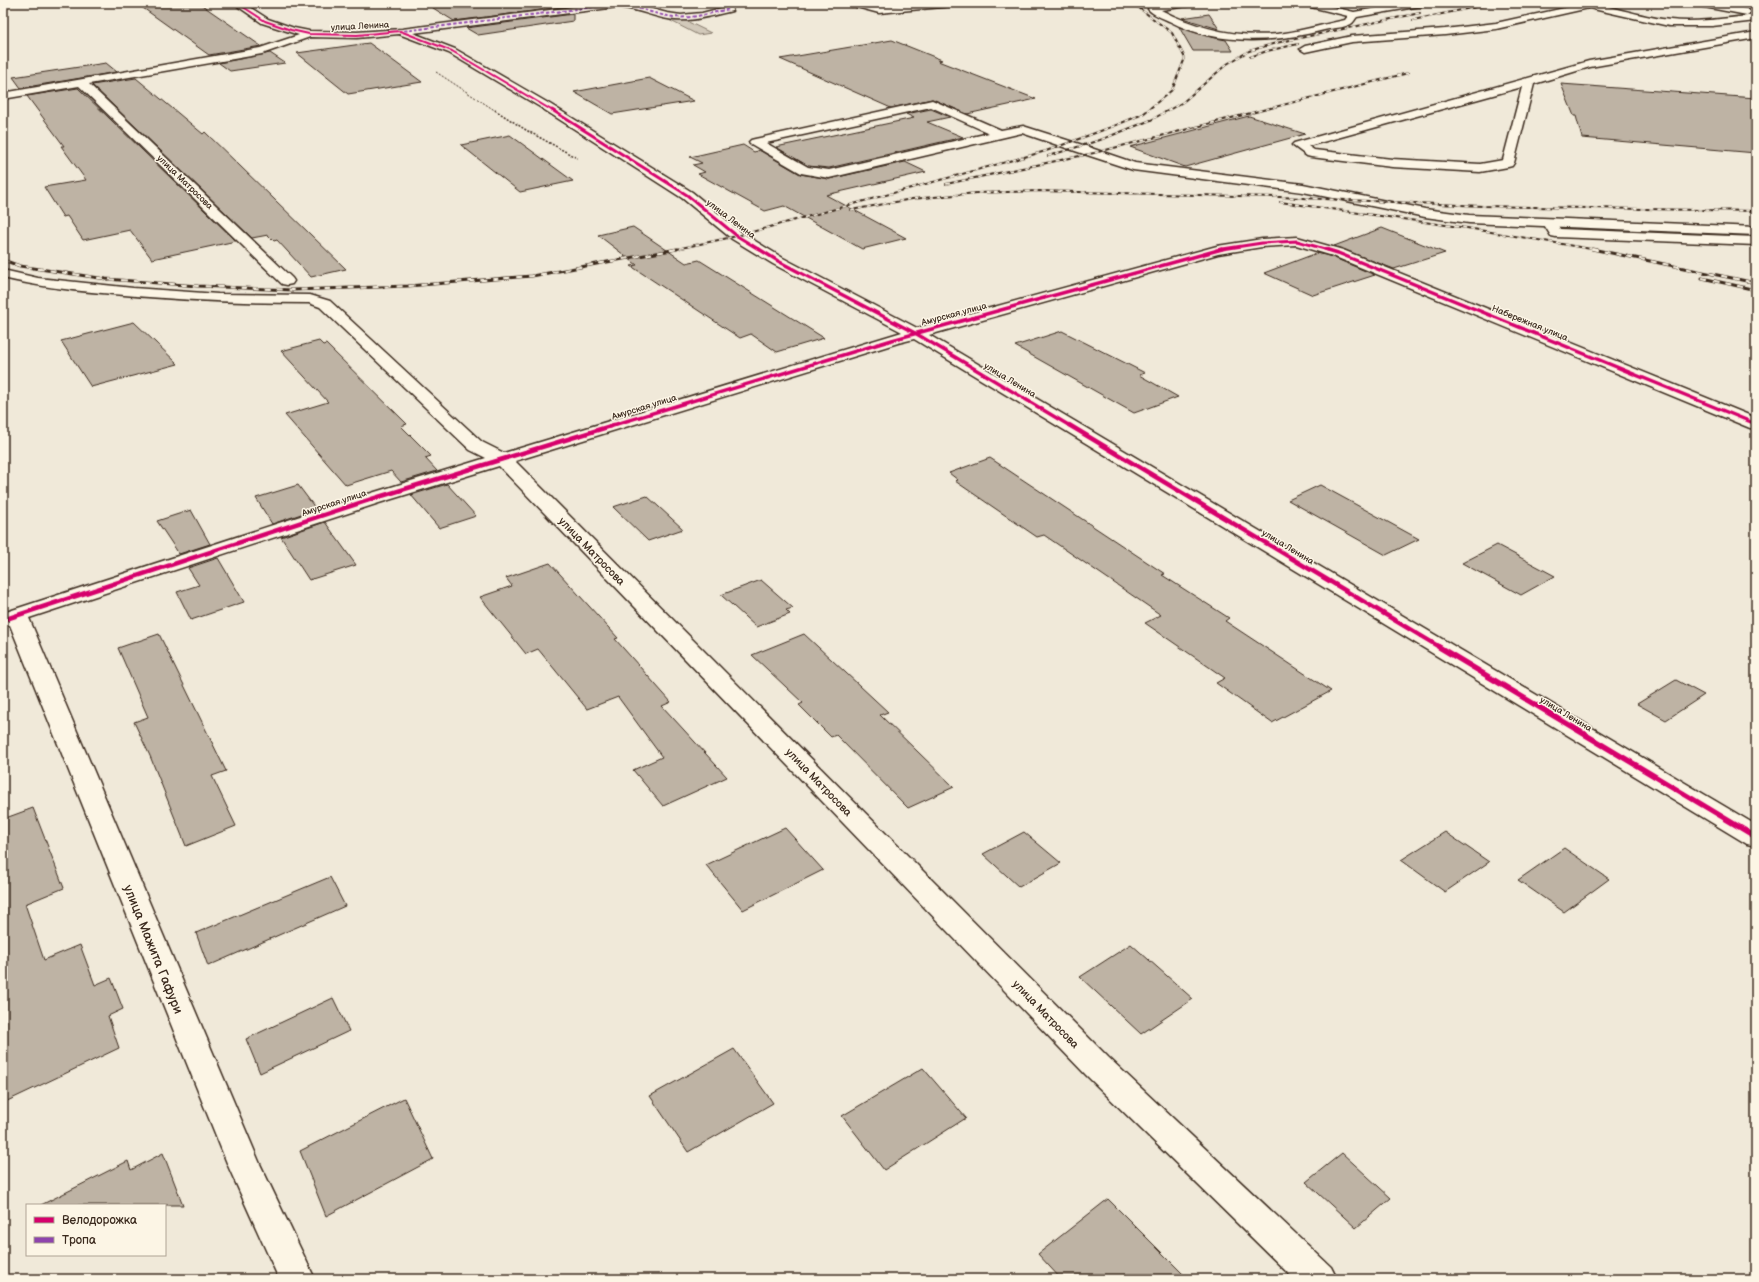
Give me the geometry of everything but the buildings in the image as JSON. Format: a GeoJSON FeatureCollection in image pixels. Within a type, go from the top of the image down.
{"type":"FeatureCollection","features":[{"type":"Feature","properties":{"kind":"street","name":"улица Ленина"},"geometry":{"type":"LineString","coordinates":[[237,3],[265,21],[291,30],[309,34],[357,35],[400,31],[452,51],[687,195],[737,236],[778,261],[915,333],[1756,837]]}},
{"type":"Feature","properties":{"kind":"street"},"geometry":{"type":"LineString","coordinates":[[400,31],[616,3],[630,4],[664,15],[676,17],[698,15],[729,9],[728,3]]}},
{"type":"Feature","properties":{"kind":"street"},"geometry":{"type":"LineString","coordinates":[[852,3],[879,10],[953,3]]}},
{"type":"Feature","properties":{"kind":"street"},"geometry":{"type":"LineString","coordinates":[[1187,3],[1152,9],[1183,24],[1225,36],[1252,38],[1276,37],[1293,34],[1348,22],[1354,16]]}},
{"type":"Feature","properties":{"kind":"street"},"geometry":{"type":"LineString","coordinates":[[1306,3],[1354,16],[1421,3]]}},
{"type":"Feature","properties":{"kind":"street"},"geometry":{"type":"LineString","coordinates":[[1699,3],[1742,12],[1756,11]]}},
{"type":"Feature","properties":{"kind":"street"},"geometry":{"type":"LineString","coordinates":[[1304,49],[1352,39],[1445,32],[1496,26],[1585,4],[1669,23],[1712,23],[1756,18]]}},
{"type":"Feature","properties":{"kind":"street"},"geometry":{"type":"LineString","coordinates":[[3,96],[262,51],[309,34]]}},
{"type":"Feature","properties":{"kind":"street"},"geometry":{"type":"LineString","coordinates":[[1529,82],[1508,163],[1480,168],[1392,163],[1311,153],[1298,145],[1529,82],[1589,64],[1756,35]]}},
{"type":"Feature","properties":{"kind":"street","name":"улица Матросова"},"geometry":{"type":"LineString","coordinates":[[82,83],[287,281]]}},
{"type":"Feature","properties":{"kind":"street"},"geometry":{"type":"LineString","coordinates":[[1000,134],[932,103],[756,142],[805,170],[829,174],[1023,129],[1133,166],[1303,188],[1425,213],[1469,219],[1756,231]]}},
{"type":"Feature","properties":{"kind":"street"},"geometry":{"type":"LineString","coordinates":[[1550,223],[1556,232],[1756,241]]}},
{"type":"Feature","properties":{"kind":"street","name":"Амурская улица"},"geometry":{"type":"LineString","coordinates":[[10,618],[372,499],[915,333],[1217,250],[1262,243],[1297,241]]}},
{"type":"Feature","properties":{"kind":"street","name":"Набережная улица"},"geometry":{"type":"LineString","coordinates":[[1297,241],[1338,253],[1756,424]]}},
{"type":"Feature","properties":{"kind":"street","name":"улица Матросова"},"geometry":{"type":"LineString","coordinates":[[3,274],[38,282],[133,292],[218,298],[310,299],[325,304],[476,446],[502,459],[1097,1066],[1319,1279]]}},
{"type":"Feature","properties":{"kind":"street","name":"улица Мажита Гафури"},"geometry":{"type":"LineString","coordinates":[[10,618],[242,1160],[298,1279]]}},
{"type":"Feature","properties":{"kind":"path"},"geometry":{"type":"LineString","coordinates":[[433,70],[526,130],[581,160]]}},
{"type":"Feature","properties":{"kind":"shaded area"},"geometry":{"type":"Polygon","coordinates":[[[680,18],[711,33],[698,35],[667,19],[680,18]]]}},
{"type":"Feature","properties":{"kind":"railway"},"geometry":{"type":"LineString","coordinates":[[674,249],[737,236],[1046,151],[1143,114],[1172,90],[1185,58],[1172,33],[1139,8],[1129,3]]}},
{"type":"Feature","properties":{"kind":"railway"},"geometry":{"type":"LineString","coordinates":[[1413,20],[1495,3]]}},
{"type":"Feature","properties":{"kind":"railway"},"geometry":{"type":"LineString","coordinates":[[1048,156],[1100,140],[1151,120],[1183,102],[1227,64],[1249,51],[1276,43],[1420,13]]}},
{"type":"Feature","properties":{"kind":"railway"},"geometry":{"type":"LineString","coordinates":[[1250,57],[1267,51],[1298,44]]}},
{"type":"Feature","properties":{"kind":"railway"},"geometry":{"type":"LineString","coordinates":[[946,184],[1094,153],[1408,73]]}},
{"type":"Feature","properties":{"kind":"railway"},"geometry":{"type":"LineString","coordinates":[[851,210],[912,199],[977,193],[1039,191],[1279,197],[1483,206],[1756,211]]}},
{"type":"Feature","properties":{"kind":"railway"},"geometry":{"type":"LineString","coordinates":[[1280,202],[1467,228],[1596,250]]}},
{"type":"Feature","properties":{"kind":"railway"},"geometry":{"type":"LineString","coordinates":[[3,260],[20,266],[106,279],[198,286],[293,290],[408,286],[532,276],[674,249]]}},
{"type":"Feature","properties":{"kind":"railway"},"geometry":{"type":"LineString","coordinates":[[1592,249],[1596,250]]}},
{"type":"Feature","properties":{"kind":"railway"},"geometry":{"type":"LineString","coordinates":[[1596,250],[1756,283]]}},
{"type":"Feature","properties":{"kind":"railway"},"geometry":{"type":"LineString","coordinates":[[1702,278],[1756,290]]}},
{"type":"Feature","properties":{"kind":"marked path"},"geometry":{"type":"LineString","coordinates":[[404,31],[617,4],[616,3]]}},
{"type":"Feature","properties":{"kind":"marked path"},"geometry":{"type":"LineString","coordinates":[[617,4],[632,6],[667,16],[688,17],[729,9],[729,3]]}},
{"type":"Feature","properties":{"kind":"cycle path"},"geometry":{"type":"LineString","coordinates":[[237,3],[265,21],[291,30],[309,34],[357,35],[400,31],[452,51],[544,105],[687,195],[737,236],[778,261],[915,333],[1756,837]]}},
{"type":"Feature","properties":{"kind":"cycle path"},"geometry":{"type":"LineString","coordinates":[[3,620],[372,499],[892,340],[1217,250],[1262,243],[1297,241],[1338,253],[1756,424]]}}]}
